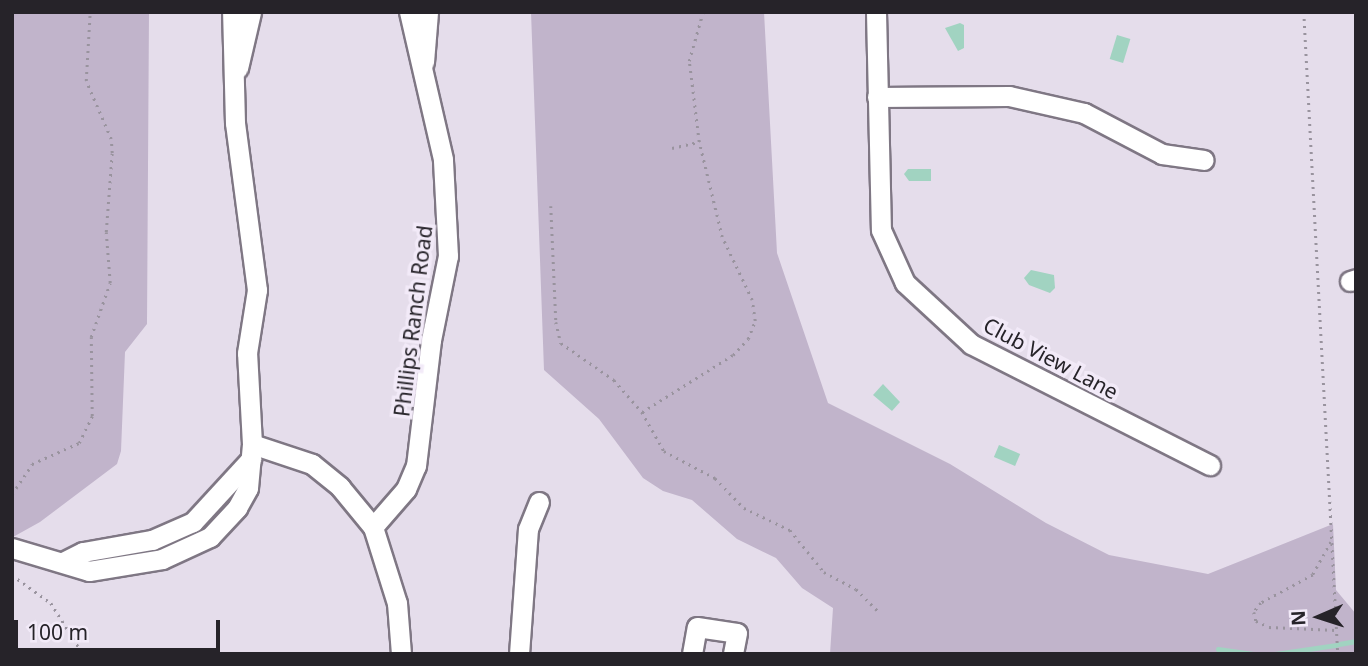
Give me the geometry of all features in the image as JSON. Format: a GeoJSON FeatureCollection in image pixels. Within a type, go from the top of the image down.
{"type":"FeatureCollection","features":[{"type":"Feature","properties":{"kind":"street"},"geometry":{"type":"LineString","coordinates":[[12,548],[65,561],[83,552],[152,540],[193,522],[252,452],[247,367],[257,290],[235,123],[232,12]]}},
{"type":"Feature","properties":{"kind":"street"},"geometry":{"type":"LineString","coordinates":[[234,79],[247,39],[251,12]]}},
{"type":"Feature","properties":{"kind":"street","name":"Phillips Ranch Road"},"geometry":{"type":"LineString","coordinates":[[373,527],[406,489],[415,466],[431,340],[448,256],[443,159],[424,66],[409,12]]}},
{"type":"Feature","properties":{"kind":"street","name":"Phillips Ranch Road"},"geometry":{"type":"LineString","coordinates":[[424,66],[428,12]]}},
{"type":"Feature","properties":{"kind":"street","name":"Club View Lane"},"geometry":{"type":"LineString","coordinates":[[876,12],[881,230],[905,283],[971,344],[1210,465]]}},
{"type":"Feature","properties":{"kind":"street"},"geometry":{"type":"LineString","coordinates":[[877,97],[1009,96],[1084,113],[1162,154],[1204,160]]}},
{"type":"Feature","properties":{"kind":"street"},"geometry":{"type":"LineString","coordinates":[[252,452],[312,464],[340,487],[373,527],[397,603],[401,654]]}},
{"type":"Feature","properties":{"kind":"street"},"geometry":{"type":"LineString","coordinates":[[519,654],[527,529],[538,502]]}},
{"type":"Feature","properties":{"kind":"street"},"geometry":{"type":"LineString","coordinates":[[692,654],[697,627],[737,632],[733,654]]}},
{"type":"Feature","properties":{"kind":"path"},"geometry":{"type":"LineString","coordinates":[[12,494],[32,464],[79,443],[92,416],[91,337],[110,283],[106,232],[112,153],[111,139],[86,81],[89,12]]}},
{"type":"Feature","properties":{"kind":"path"},"geometry":{"type":"LineString","coordinates":[[642,412],[717,367],[748,339],[755,310],[722,237],[699,142],[690,61],[703,12]]}},
{"type":"Feature","properties":{"kind":"path"},"geometry":{"type":"LineString","coordinates":[[1304,12],[1338,654]]}},
{"type":"Feature","properties":{"kind":"path"},"geometry":{"type":"LineString","coordinates":[[672,148],[699,142]]}},
{"type":"Feature","properties":{"kind":"path"},"geometry":{"type":"LineString","coordinates":[[551,206],[558,337],[565,347],[603,370],[642,412],[664,451],[716,478],[744,508],[790,530],[824,572],[856,589],[878,611]]}},
{"type":"Feature","properties":{"kind":"path"},"geometry":{"type":"LineString","coordinates":[[1332,541],[1313,575],[1261,603],[1254,612],[1256,621],[1269,627],[1336,630]]}},
{"type":"Feature","properties":{"kind":"path"},"geometry":{"type":"LineString","coordinates":[[12,575],[51,603],[83,654]]}},
{"type":"Feature","properties":{"kind":"shaded area"},"geometry":{"type":"Polygon","coordinates":[[[12,12],[149,12],[147,324],[125,352],[121,451],[117,464],[40,522],[13,537],[12,12]]]}},
{"type":"Feature","properties":{"kind":"shaded area"},"geometry":{"type":"Polygon","coordinates":[[[531,12],[764,12],[777,253],[828,403],[950,464],[1046,523],[1109,555],[1208,574],[1333,524],[1336,590],[1356,614],[1356,654],[830,654],[833,608],[802,588],[776,558],[737,539],[692,500],[663,491],[643,478],[599,419],[544,370],[531,12]]]}},
{"type":"Feature","properties":{"kind":"shaded area"},"geometry":{"type":"Polygon","coordinates":[[[960,23],[964,25],[964,48],[958,51],[945,28],[960,23]]]}},
{"type":"Feature","properties":{"kind":"shaded area"},"geometry":{"type":"Polygon","coordinates":[[[1117,35],[1130,39],[1123,63],[1110,59],[1117,35]]]}},
{"type":"Feature","properties":{"kind":"shaded area"},"geometry":{"type":"Polygon","coordinates":[[[908,169],[931,169],[931,181],[909,181],[904,174],[908,169]]]}},
{"type":"Feature","properties":{"kind":"shaded area"},"geometry":{"type":"Polygon","coordinates":[[[1031,270],[1054,275],[1055,288],[1050,293],[1029,285],[1024,278],[1031,270]]]}},
{"type":"Feature","properties":{"kind":"shaded area"},"geometry":{"type":"Polygon","coordinates":[[[883,384],[900,402],[892,411],[873,395],[883,384]]]}},
{"type":"Feature","properties":{"kind":"shaded area"},"geometry":{"type":"Polygon","coordinates":[[[999,445],[1020,454],[1015,466],[994,457],[999,445]]]}},
{"type":"Feature","properties":{"kind":"waterway"},"geometry":{"type":"LineString","coordinates":[[1339,644],[1356,641]]}},
{"type":"Feature","properties":{"kind":"waterway"},"geometry":{"type":"LineString","coordinates":[[1275,654],[1336,645]]}},
{"type":"Feature","properties":{"kind":"waterway"},"geometry":{"type":"LineString","coordinates":[[1218,649],[1255,654]]}}]}
